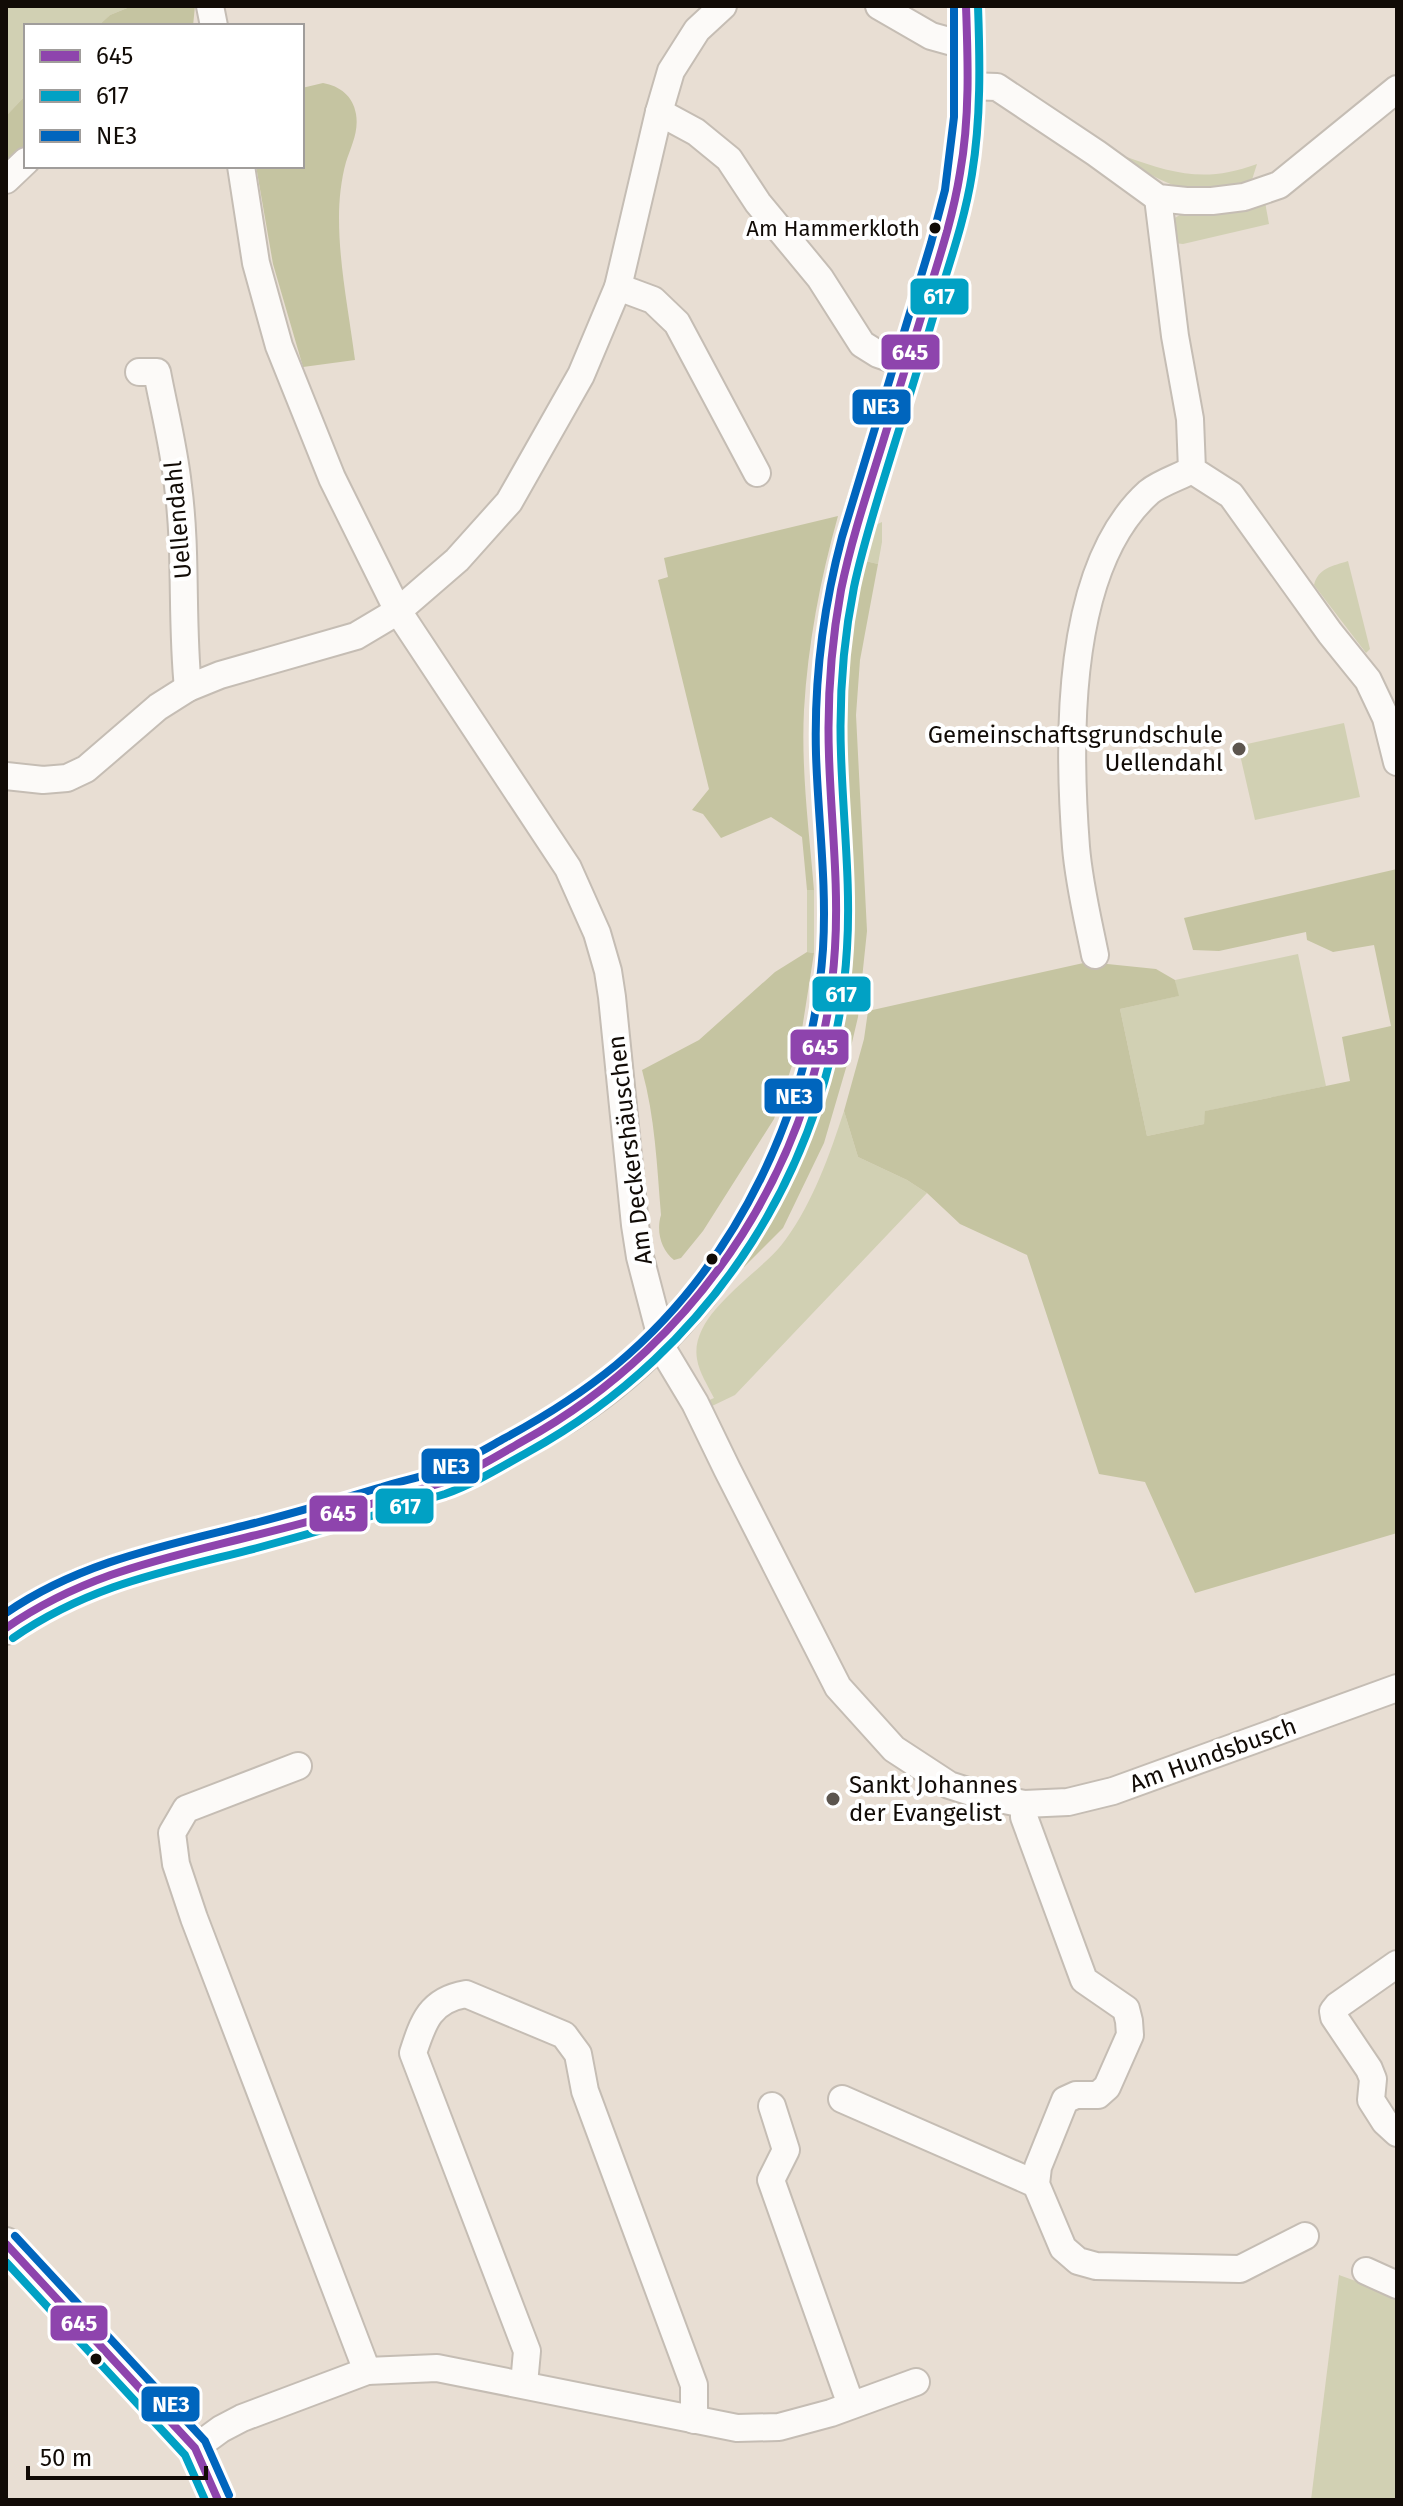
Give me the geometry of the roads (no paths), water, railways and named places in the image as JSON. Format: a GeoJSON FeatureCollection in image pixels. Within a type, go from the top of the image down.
{"type":"FeatureCollection","features":[{"type":"Feature","properties":{"kind":"street"},"geometry":{"type":"LineString","coordinates":[[6,776],[43,780],[67,778],[86,769],[158,707],[188,688],[220,675],[356,636],[398,611],[457,560],[509,502],[581,375],[618,287],[671,71],[697,30],[723,6]]}},
{"type":"Feature","properties":{"kind":"street"},"geometry":{"type":"LineString","coordinates":[[879,6],[931,36],[967,46]]}},
{"type":"Feature","properties":{"kind":"street"},"geometry":{"type":"LineString","coordinates":[[6,1628],[78,1586],[109,1574],[296,1525],[452,1479],[539,1434],[595,1398],[661,1337],[709,1283],[746,1227],[775,1177],[817,1070],[835,952],[828,719],[834,632],[843,578],[857,527],[951,215],[962,158],[967,86],[966,6]]}},
{"type":"Feature","properties":{"kind":"street"},"geometry":{"type":"LineString","coordinates":[[967,86],[997,87],[1158,198],[1212,201],[1244,197],[1279,185],[1397,89]]}},
{"type":"Feature","properties":{"kind":"street"},"geometry":{"type":"LineString","coordinates":[[659,112],[696,132],[729,159],[758,203],[820,278],[862,344],[878,354],[907,364]]}},
{"type":"Feature","properties":{"kind":"street"},"geometry":{"type":"LineString","coordinates":[[6,180],[24,163]]}},
{"type":"Feature","properties":{"kind":"street","name":"Am Deckershäuschen"},"geometry":{"type":"LineString","coordinates":[[241,168],[256,263],[279,346],[332,478],[398,611],[568,868],[597,933],[612,997],[640,1257],[665,1353],[701,1413],[838,1687],[848,1700],[894,1749],[949,1785],[1024,1804]]}},
{"type":"Feature","properties":{"kind":"street"},"geometry":{"type":"LineString","coordinates":[[1158,198],[1175,336],[1190,419],[1192,470]]}},
{"type":"Feature","properties":{"kind":"street"},"geometry":{"type":"LineString","coordinates":[[618,287],[653,300],[677,323],[757,473]]}},
{"type":"Feature","properties":{"kind":"street","name":"Uellendahl"},"geometry":{"type":"LineString","coordinates":[[139,372],[157,372],[178,485],[188,688]]}},
{"type":"Feature","properties":{"kind":"street"},"geometry":{"type":"LineString","coordinates":[[1192,470],[1231,495],[1330,633],[1368,680],[1386,718],[1397,762]]}},
{"type":"Feature","properties":{"kind":"street"},"geometry":{"type":"LineString","coordinates":[[1095,955],[1076,849],[1074,786],[1074,680],[1085,611],[1094,581],[1125,520],[1151,491],[1192,470]]}},
{"type":"Feature","properties":{"kind":"street","name":"Am Hundsbusch"},"geometry":{"type":"LineString","coordinates":[[1024,1804],[1068,1802],[1113,1791],[1397,1688]]}},
{"type":"Feature","properties":{"kind":"street"},"geometry":{"type":"LineString","coordinates":[[298,1766],[186,1809],[172,1833],[176,1864],[194,1918],[367,2371]]}},
{"type":"Feature","properties":{"kind":"street"},"geometry":{"type":"LineString","coordinates":[[1024,1804],[1024,1817],[1084,1980],[1126,2009],[1130,2035],[1107,2087],[1098,2095],[1076,2095],[1065,2100],[1038,2167],[1036,2184],[1063,2248],[1081,2268],[1240,2269],[1305,2236]]}},
{"type":"Feature","properties":{"kind":"street"},"geometry":{"type":"LineString","coordinates":[[1397,1964],[1333,2011],[1369,2069],[1373,2079],[1371,2100],[1385,2122],[1397,2133]]}},
{"type":"Feature","properties":{"kind":"street"},"geometry":{"type":"LineString","coordinates":[[524,2384],[527,2351],[413,2053],[423,2022],[439,2003],[466,1994],[564,2035],[578,2054],[585,2091],[694,2385],[694,2420]]}},
{"type":"Feature","properties":{"kind":"street"},"geometry":{"type":"LineString","coordinates":[[842,2099],[1036,2184]]}},
{"type":"Feature","properties":{"kind":"street"},"geometry":{"type":"LineString","coordinates":[[772,2106],[786,2150],[771,2180],[851,2405]]}},
{"type":"Feature","properties":{"kind":"street"},"geometry":{"type":"LineString","coordinates":[[6,2244],[195,2448],[218,2500]]}},
{"type":"Feature","properties":{"kind":"street"},"geometry":{"type":"LineString","coordinates":[[1366,2271],[1397,2285]]}},
{"type":"Feature","properties":{"kind":"street"},"geometry":{"type":"LineString","coordinates":[[195,2448],[242,2418],[367,2371],[437,2368],[737,2428],[779,2427],[831,2413],[916,2382]]}},
{"type":"Feature","properties":{"kind":"place","name":"Am Hammerkloth"},"geometry":{"type":"Point","coordinates":[935,228]}},
{"type":"Feature","properties":{"kind":"place","name":"Gemeinschaftsgrundschule Uellendahl"},"geometry":{"type":"Point","coordinates":[1239,749]}},
{"type":"Feature","properties":{"kind":"place","name":"Sankt Johannes der Evangelist"},"geometry":{"type":"Point","coordinates":[833,1799]}}]}
